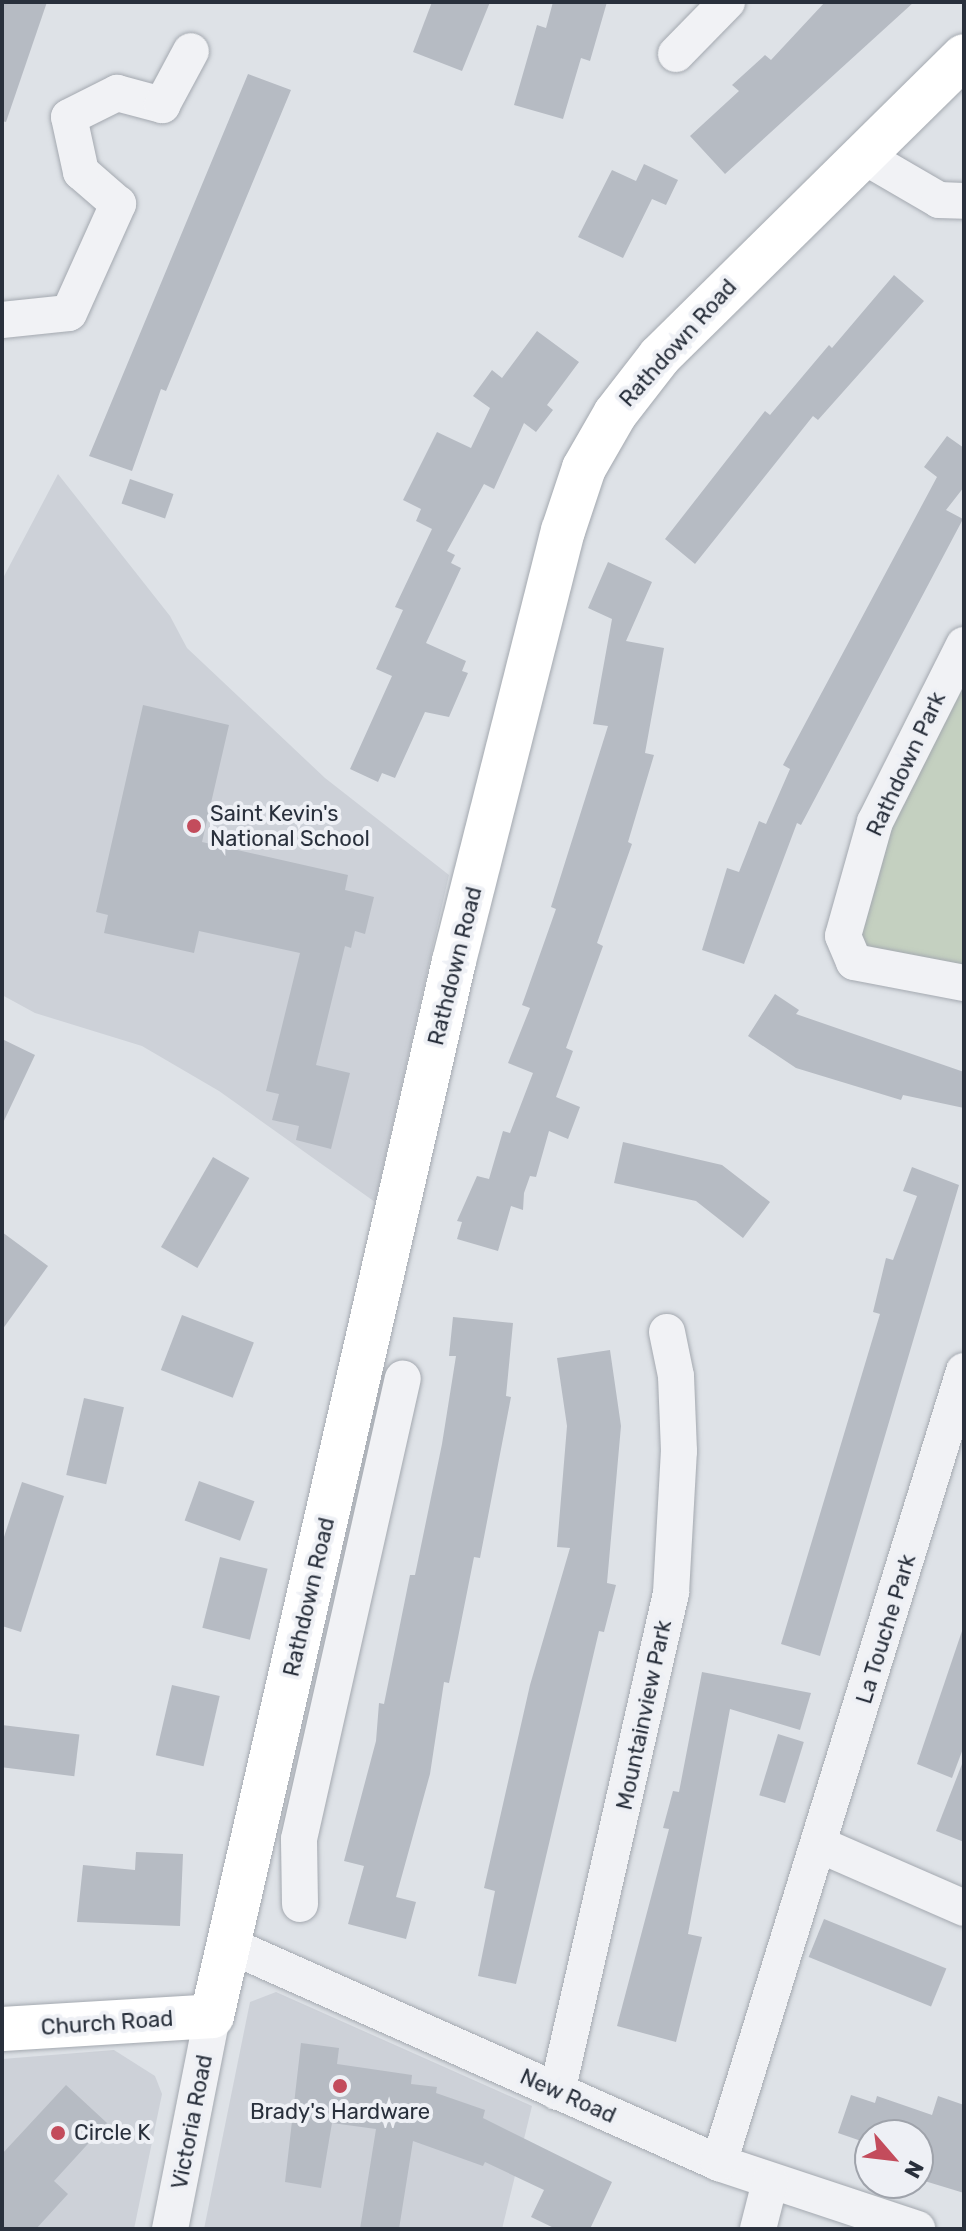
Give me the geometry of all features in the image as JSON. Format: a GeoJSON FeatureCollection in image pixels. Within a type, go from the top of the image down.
{"type":"FeatureCollection","features":[{"type":"Feature","properties":{"kind":"main road","name":"Rathdown Road"},"geometry":{"type":"LineString","coordinates":[[212,2016],[349,1432],[454,961],[563,531],[584,468],[615,414],[660,356],[860,154],[964,56]]}},
{"type":"Feature","properties":{"kind":"main road","name":"Church Road"},"geometry":{"type":"LineString","coordinates":[[2,2029],[212,2016]]}},
{"type":"Feature","properties":{"kind":"street"},"geometry":{"type":"LineString","coordinates":[[676,54],[727,2]]}},
{"type":"Feature","properties":{"kind":"street"},"geometry":{"type":"LineString","coordinates":[[2,320],[69,313],[118,204],[81,172],[69,117],[117,93],[162,105],[191,51]]}},
{"type":"Feature","properties":{"kind":"street"},"geometry":{"type":"LineString","coordinates":[[860,154],[939,200],[964,201]]}},
{"type":"Feature","properties":{"kind":"street","name":"Rathdown Park"},"geometry":{"type":"LineString","coordinates":[[964,645],[875,822],[843,936],[854,962],[964,983]]}},
{"type":"Feature","properties":{"kind":"street","name":"Mountainview Park"},"geometry":{"type":"LineString","coordinates":[[557,2092],[671,1593],[679,1451],[667,1332]]}},
{"type":"Feature","properties":{"kind":"street","name":"La Touche Park"},"geometry":{"type":"LineString","coordinates":[[719,2163],[958,1413],[964,1371]]}},
{"type":"Feature","properties":{"kind":"street"},"geometry":{"type":"LineString","coordinates":[[300,1904],[299,1839],[394,1437],[403,1379]]}},
{"type":"Feature","properties":{"kind":"street"},"geometry":{"type":"LineString","coordinates":[[349,1432],[394,1437]]}},
{"type":"Feature","properties":{"kind":"street"},"geometry":{"type":"LineString","coordinates":[[820,1845],[964,1908]]}},
{"type":"Feature","properties":{"kind":"street","name":"New Road"},"geometry":{"type":"LineString","coordinates":[[227,1944],[719,2163],[917,2229]]}},
{"type":"Feature","properties":{"kind":"street","name":"Victoria Road"},"geometry":{"type":"LineString","coordinates":[[170,2229],[212,2016]]}},
{"type":"Feature","properties":{"kind":"street"},"geometry":{"type":"LineString","coordinates":[[758,2229],[770,2182]]}},
{"type":"Feature","properties":{"kind":"shaded area","name":"Saint Kevin's National School"},"geometry":{"type":"Polygon","coordinates":[[[58,474],[170,616],[187,648],[325,778],[449,875],[375,1202],[219,1091],[142,1046],[35,1013],[2,995],[2,580],[58,474]]]}},
{"type":"Feature","properties":{"kind":"shaded area"},"geometry":{"type":"Polygon","coordinates":[[[276,1992],[532,2106],[502,2229],[204,2229],[250,2002],[276,1992]]]}},
{"type":"Feature","properties":{"kind":"shaded area"},"geometry":{"type":"Polygon","coordinates":[[[114,2050],[155,2076],[162,2094],[134,2229],[2,2229],[2,2059],[114,2050]]]}},
{"type":"Feature","properties":{"kind":"green space"},"geometry":{"type":"Polygon","coordinates":[[[964,675],[964,967],[872,956],[858,936],[891,818],[964,675]]]}},
{"type":"Feature","properties":{"kind":"building"},"geometry":{"type":"Polygon","coordinates":[[[2,2],[47,2],[6,122],[2,121],[2,2]]]}},
{"type":"Feature","properties":{"kind":"building"},"geometry":{"type":"Polygon","coordinates":[[[432,2],[490,2],[462,71],[413,52],[432,2]]]}},
{"type":"Feature","properties":{"kind":"building"},"geometry":{"type":"Polygon","coordinates":[[[553,2],[607,2],[590,61],[581,58],[563,119],[514,105],[537,25],[546,28],[553,2]]]}},
{"type":"Feature","properties":{"kind":"building"},"geometry":{"type":"Polygon","coordinates":[[[825,2],[914,2],[725,174],[690,136],[739,91],[732,85],[765,55],[771,60],[825,2]]]}},
{"type":"Feature","properties":{"kind":"building"},"geometry":{"type":"Polygon","coordinates":[[[248,74],[291,90],[166,391],[161,389],[132,471],[89,456],[248,74]]]}},
{"type":"Feature","properties":{"kind":"building"},"geometry":{"type":"Polygon","coordinates":[[[644,164],[678,180],[666,205],[652,199],[623,258],[578,237],[612,170],[636,181],[644,164]]]}},
{"type":"Feature","properties":{"kind":"building"},"geometry":{"type":"Polygon","coordinates":[[[894,275],[924,301],[818,420],[813,416],[695,564],[665,539],[765,411],[770,415],[894,275]]]}},
{"type":"Feature","properties":{"kind":"building"},"geometry":{"type":"Polygon","coordinates":[[[537,331],[579,362],[547,405],[553,410],[536,432],[524,423],[494,489],[484,484],[447,551],[455,555],[451,563],[461,568],[426,643],[466,661],[462,671],[468,673],[449,717],[425,712],[395,778],[382,773],[378,782],[350,769],[392,676],[376,669],[403,610],[395,607],[432,529],[416,521],[421,509],[403,500],[437,432],[471,448],[490,408],[473,396],[492,370],[502,378],[537,331]]]}},
{"type":"Feature","properties":{"kind":"building"},"geometry":{"type":"Polygon","coordinates":[[[947,436],[964,448],[964,487],[946,510],[963,519],[801,825],[797,823],[744,964],[702,950],[727,868],[739,872],[759,821],[766,824],[790,769],[783,765],[937,477],[924,467],[947,436]]]}},
{"type":"Feature","properties":{"kind":"building"},"geometry":{"type":"Polygon","coordinates":[[[130,479],[173,494],[165,519],[122,504],[130,479]]]}},
{"type":"Feature","properties":{"kind":"building"},"geometry":{"type":"Polygon","coordinates":[[[608,562],[652,582],[626,641],[664,648],[645,753],[654,755],[628,842],[632,844],[597,943],[603,946],[566,1048],[573,1051],[556,1097],[580,1107],[568,1139],[549,1131],[536,1177],[530,1176],[524,1193],[523,1210],[511,1206],[498,1251],[457,1239],[462,1222],[457,1221],[477,1176],[489,1179],[503,1131],[510,1133],[533,1073],[508,1063],[530,1008],[522,1005],[556,909],[551,907],[608,726],[593,724],[612,619],[588,608],[608,562]]]}},
{"type":"Feature","properties":{"kind":"building"},"geometry":{"type":"Polygon","coordinates":[[[143,705],[229,725],[202,842],[348,875],[345,890],[374,897],[365,934],[355,931],[351,948],[345,946],[316,1065],[350,1073],[331,1149],[296,1140],[299,1126],[272,1120],[279,1094],[266,1091],[300,953],[199,931],[194,953],[104,933],[108,915],[96,912],[143,705]]]}},
{"type":"Feature","properties":{"kind":"building"},"geometry":{"type":"Polygon","coordinates":[[[775,994],[799,1010],[796,1014],[964,1072],[964,1108],[903,1095],[901,1100],[796,1068],[748,1036],[775,994]]]}},
{"type":"Feature","properties":{"kind":"building"},"geometry":{"type":"Polygon","coordinates":[[[2,1039],[35,1055],[2,1125],[2,1039]]]}},
{"type":"Feature","properties":{"kind":"building"},"geometry":{"type":"Polygon","coordinates":[[[623,1142],[722,1165],[770,1202],[743,1238],[696,1201],[614,1183],[623,1142]]]}},
{"type":"Feature","properties":{"kind":"building"},"geometry":{"type":"Polygon","coordinates":[[[213,1157],[249,1178],[197,1268],[161,1247],[213,1157]]]}},
{"type":"Feature","properties":{"kind":"building"},"geometry":{"type":"Polygon","coordinates":[[[912,1167],[959,1185],[820,1656],[781,1644],[880,1314],[873,1312],[886,1258],[893,1260],[917,1196],[903,1191],[912,1167]]]}},
{"type":"Feature","properties":{"kind":"building"},"geometry":{"type":"Polygon","coordinates":[[[2,1232],[48,1266],[2,1330],[2,1232]]]}},
{"type":"Feature","properties":{"kind":"building"},"geometry":{"type":"Polygon","coordinates":[[[182,1315],[254,1343],[233,1398],[161,1370],[182,1315]]]}},
{"type":"Feature","properties":{"kind":"building"},"geometry":{"type":"Polygon","coordinates":[[[453,1317],[513,1323],[506,1396],[511,1397],[480,1558],[474,1557],[449,1683],[444,1682],[430,1774],[396,1897],[416,1902],[406,1939],[348,1924],[364,1866],[344,1861],[376,1741],[379,1703],[384,1704],[410,1575],[415,1575],[442,1444],[456,1356],[449,1356],[453,1317]]]}},
{"type":"Feature","properties":{"kind":"building"},"geometry":{"type":"Polygon","coordinates":[[[610,1350],[621,1426],[607,1583],[616,1585],[604,1632],[599,1631],[516,1984],[478,1976],[495,1891],[484,1888],[530,1685],[570,1548],[557,1547],[567,1426],[557,1358],[610,1350]]]}},
{"type":"Feature","properties":{"kind":"building"},"geometry":{"type":"Polygon","coordinates":[[[84,1398],[124,1407],[106,1484],[66,1475],[84,1398]]]}},
{"type":"Feature","properties":{"kind":"building"},"geometry":{"type":"Polygon","coordinates":[[[199,1481],[254,1501],[240,1541],[185,1520],[199,1481]]]}},
{"type":"Feature","properties":{"kind":"building"},"geometry":{"type":"Polygon","coordinates":[[[22,1482],[64,1496],[21,1632],[2,1626],[2,1543],[22,1482]]]}},
{"type":"Feature","properties":{"kind":"building"},"geometry":{"type":"Polygon","coordinates":[[[220,1557],[268,1569],[250,1640],[202,1628],[220,1557]]]}},
{"type":"Feature","properties":{"kind":"building"},"geometry":{"type":"Polygon","coordinates":[[[962,1631],[964,1746],[952,1778],[917,1764],[962,1631]]]}},
{"type":"Feature","properties":{"kind":"building"},"geometry":{"type":"Polygon","coordinates":[[[702,1672],[811,1693],[800,1730],[730,1709],[688,1934],[702,1937],[676,2042],[617,2026],[669,1829],[663,1828],[673,1791],[679,1792],[702,1672]]]}},
{"type":"Feature","properties":{"kind":"building"},"geometry":{"type":"Polygon","coordinates":[[[172,1685],[220,1696],[204,1766],[156,1755],[172,1685]]]}},
{"type":"Feature","properties":{"kind":"building"},"geometry":{"type":"Polygon","coordinates":[[[2,1725],[79,1735],[74,1776],[2,1767],[2,1725]]]}},
{"type":"Feature","properties":{"kind":"building"},"geometry":{"type":"Polygon","coordinates":[[[778,1734],[804,1742],[785,1803],[759,1795],[778,1734]]]}},
{"type":"Feature","properties":{"kind":"building"},"geometry":{"type":"Polygon","coordinates":[[[964,1764],[964,1842],[936,1831],[964,1764]]]}},
{"type":"Feature","properties":{"kind":"building"},"geometry":{"type":"Polygon","coordinates":[[[136,1852],[183,1854],[180,1926],[77,1922],[83,1865],[135,1870],[136,1852]]]}},
{"type":"Feature","properties":{"kind":"building"},"geometry":{"type":"Polygon","coordinates":[[[824,1919],[946,1968],[931,2006],[809,1957],[824,1919]]]}},
{"type":"Feature","properties":{"kind":"building"},"geometry":{"type":"Polygon","coordinates":[[[301,2043],[339,2048],[337,2064],[412,2075],[411,2084],[437,2087],[436,2093],[485,2110],[483,2118],[612,2182],[590,2229],[556,2229],[531,2217],[544,2190],[485,2162],[483,2166],[413,2141],[399,2229],[360,2229],[376,2129],[332,2123],[321,2188],[285,2182],[301,2043]]]}},
{"type":"Feature","properties":{"kind":"building"},"geometry":{"type":"Polygon","coordinates":[[[66,2085],[107,2123],[54,2181],[68,2194],[36,2229],[2,2229],[2,2154],[66,2085]]]}},
{"type":"Feature","properties":{"kind":"building"},"geometry":{"type":"Polygon","coordinates":[[[851,2095],[875,2103],[877,2096],[932,2115],[938,2096],[964,2105],[964,2193],[934,2184],[934,2119],[854,2119],[854,2138],[838,2133],[851,2095]]]}},
{"type":"Feature","properties":{"kind":"place","name":"Saint Kevin's National School"},"geometry":{"type":"Point","coordinates":[194,826]}},
{"type":"Feature","properties":{"kind":"place","name":"Brady's Hardware"},"geometry":{"type":"Point","coordinates":[340,2086]}},
{"type":"Feature","properties":{"kind":"place","name":"Circle K"},"geometry":{"type":"Point","coordinates":[58,2133]}}]}
